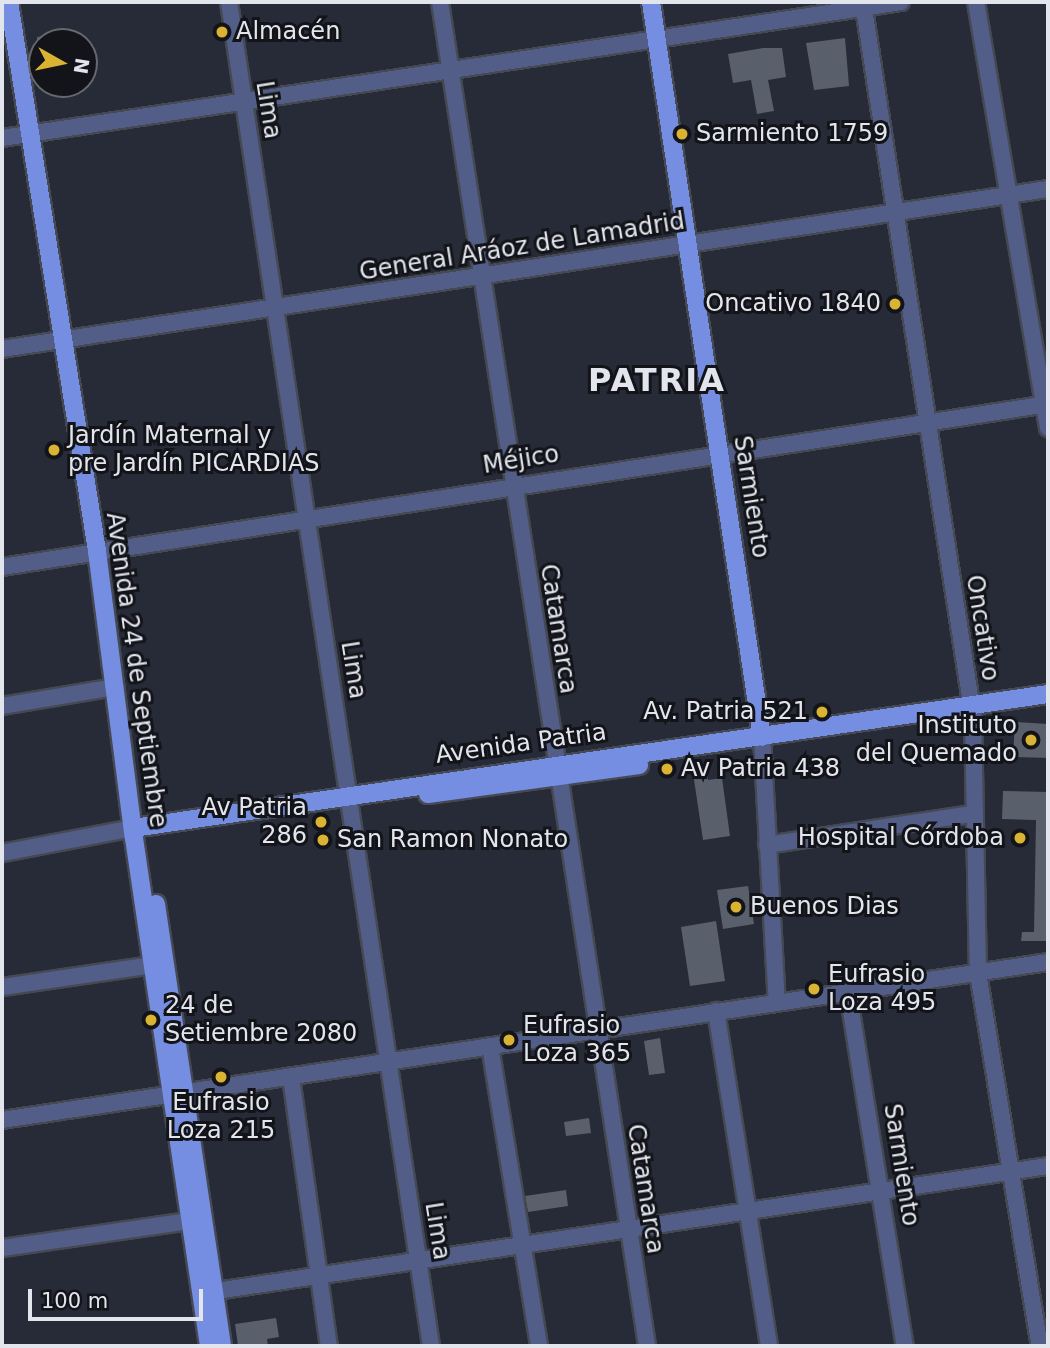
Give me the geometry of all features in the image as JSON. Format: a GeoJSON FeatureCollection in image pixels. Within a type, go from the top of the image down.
{"type":"FeatureCollection","features":[{"type":"Feature","properties":{"kind":"main road","name":"Avenida 24 de Septiembre"},"geometry":{"type":"LineString","coordinates":[[9,2],[97,551],[115,687],[139,832],[153,965],[179,1096],[190,1221],[222,1346]]}},
{"type":"Feature","properties":{"kind":"main road","name":"Sarmiento"},"geometry":{"type":"LineString","coordinates":[[651,2],[762,742]]}},
{"type":"Feature","properties":{"kind":"main road","name":"Avenida Patria"},"geometry":{"type":"LineString","coordinates":[[972,711],[1048,694]]}},
{"type":"Feature","properties":{"kind":"main road","name":"Avenida Patria"},"geometry":{"type":"LineString","coordinates":[[139,832],[349,798],[972,711],[1048,705]]}},
{"type":"Feature","properties":{"kind":"main road","name":"Avenida 24 de Septiembre"},"geometry":{"type":"LineString","coordinates":[[139,832],[148,854],[207,1292],[209,1346]]}},
{"type":"Feature","properties":{"kind":"street","name":"Lima"},"geometry":{"type":"LineString","coordinates":[[229,2],[431,1346]]}},
{"type":"Feature","properties":{"kind":"street","name":"Catamarca"},"geometry":{"type":"LineString","coordinates":[[440,2],[512,485],[647,1346]]}},
{"type":"Feature","properties":{"kind":"street"},"geometry":{"type":"LineString","coordinates":[[2,138],[657,39],[863,5],[901,2]]}},
{"type":"Feature","properties":{"kind":"street"},"geometry":{"type":"LineString","coordinates":[[976,2],[1048,428]]}},
{"type":"Feature","properties":{"kind":"street","name":"Oncativo"},"geometry":{"type":"LineString","coordinates":[[863,5],[925,422],[972,711],[978,973],[1040,1346]]}},
{"type":"Feature","properties":{"kind":"street","name":"General Aráoz de Lamadrid"},"geometry":{"type":"LineString","coordinates":[[2,349],[1048,189]]}},
{"type":"Feature","properties":{"kind":"street","name":"Méjico"},"geometry":{"type":"LineString","coordinates":[[2,567],[307,517],[1046,404]]}},
{"type":"Feature","properties":{"kind":"street"},"geometry":{"type":"LineString","coordinates":[[2,706],[115,687]]}},
{"type":"Feature","properties":{"kind":"street","name":"Sarmiento"},"geometry":{"type":"LineString","coordinates":[[762,742],[777,1003]]}},
{"type":"Feature","properties":{"kind":"street"},"geometry":{"type":"LineString","coordinates":[[767,845],[973,814]]}},
{"type":"Feature","properties":{"kind":"street","name":"Avenida Patria"},"geometry":{"type":"LineString","coordinates":[[2,853],[139,832]]}},
{"type":"Feature","properties":{"kind":"street"},"geometry":{"type":"LineString","coordinates":[[2,1121],[1048,962]]}},
{"type":"Feature","properties":{"kind":"street"},"geometry":{"type":"LineString","coordinates":[[2,987],[153,965]]}},
{"type":"Feature","properties":{"kind":"street","name":"Sarmiento"},"geometry":{"type":"LineString","coordinates":[[848,992],[905,1346]]}},
{"type":"Feature","properties":{"kind":"street"},"geometry":{"type":"LineString","coordinates":[[716,1011],[769,1346]]}},
{"type":"Feature","properties":{"kind":"street"},"geometry":{"type":"LineString","coordinates":[[491,1046],[539,1346]]}},
{"type":"Feature","properties":{"kind":"street"},"geometry":{"type":"LineString","coordinates":[[292,1077],[329,1346]]}},
{"type":"Feature","properties":{"kind":"street"},"geometry":{"type":"LineString","coordinates":[[207,1292],[524,1247],[629,1228],[1048,1166]]}},
{"type":"Feature","properties":{"kind":"street"},"geometry":{"type":"LineString","coordinates":[[2,1248],[190,1221]]}},
{"type":"Feature","properties":{"kind":"building"},"geometry":{"type":"Polygon","coordinates":[[[845,38],[849,86],[814,90],[806,43],[845,38]]]}},
{"type":"Feature","properties":{"kind":"building"},"geometry":{"type":"Polygon","coordinates":[[[782,48],[786,77],[768,80],[774,111],[757,114],[751,80],[733,83],[728,54],[782,48]]]}},
{"type":"Feature","properties":{"kind":"building","name":"Instituto del Quemado"},"geometry":{"type":"Polygon","coordinates":[[[1015,722],[1048,724],[1048,758],[1013,757],[1015,722]]]}},
{"type":"Feature","properties":{"kind":"building"},"geometry":{"type":"Polygon","coordinates":[[[707,771],[708,780],[722,778],[730,836],[703,840],[693,773],[707,771]]]}},
{"type":"Feature","properties":{"kind":"building"},"geometry":{"type":"Polygon","coordinates":[[[1003,791],[1048,792],[1048,941],[1021,941],[1022,932],[1034,932],[1036,820],[1002,819],[1003,791]]]}},
{"type":"Feature","properties":{"kind":"building","name":"Buenos Dias"},"geometry":{"type":"Polygon","coordinates":[[[748,886],[754,924],[723,929],[717,890],[748,886]]]}},
{"type":"Feature","properties":{"kind":"building"},"geometry":{"type":"Polygon","coordinates":[[[716,921],[725,981],[690,986],[681,927],[716,921]]]}},
{"type":"Feature","properties":{"kind":"building"},"geometry":{"type":"Polygon","coordinates":[[[660,1038],[665,1073],[649,1075],[644,1041],[660,1038]]]}},
{"type":"Feature","properties":{"kind":"building"},"geometry":{"type":"Polygon","coordinates":[[[589,1118],[591,1133],[566,1136],[564,1122],[589,1118]]]}},
{"type":"Feature","properties":{"kind":"building"},"geometry":{"type":"Polygon","coordinates":[[[566,1190],[568,1206],[528,1212],[525,1196],[566,1190]]]}},
{"type":"Feature","properties":{"kind":"building"},"geometry":{"type":"Polygon","coordinates":[[[276,1318],[279,1337],[267,1339],[268,1346],[238,1346],[235,1324],[276,1318]]]}},
{"type":"Feature","properties":{"kind":"place","name":"Almacén"},"geometry":{"type":"Point","coordinates":[222,32]}},
{"type":"Feature","properties":{"kind":"place","name":"Sarmiento 1759"},"geometry":{"type":"Point","coordinates":[682,134]}},
{"type":"Feature","properties":{"kind":"place","name":"Oncativo 1840"},"geometry":{"type":"Point","coordinates":[895,304]}},
{"type":"Feature","properties":{"kind":"place","name":"Jardín Maternal y pre Jardín PICARDIAS"},"geometry":{"type":"Point","coordinates":[54,450]}},
{"type":"Feature","properties":{"kind":"place","name":"Av. Patria 521"},"geometry":{"type":"Point","coordinates":[822,712]}},
{"type":"Feature","properties":{"kind":"place","name":"Instituto del Quemado"},"geometry":{"type":"Point","coordinates":[1031,740]}},
{"type":"Feature","properties":{"kind":"place","name":"Av Patria 438"},"geometry":{"type":"Point","coordinates":[667,769]}},
{"type":"Feature","properties":{"kind":"place","name":"Av Patria 286"},"geometry":{"type":"Point","coordinates":[321,822]}},
{"type":"Feature","properties":{"kind":"place","name":"Hospital Córdoba"},"geometry":{"type":"Point","coordinates":[1020,838]}},
{"type":"Feature","properties":{"kind":"place","name":"San Ramon Nonato"},"geometry":{"type":"Point","coordinates":[323,840]}},
{"type":"Feature","properties":{"kind":"place","name":"Buenos Dias"},"geometry":{"type":"Point","coordinates":[736,907]}},
{"type":"Feature","properties":{"kind":"place","name":"Eufrasio Loza 495"},"geometry":{"type":"Point","coordinates":[814,989]}},
{"type":"Feature","properties":{"kind":"place","name":"24 de Setiembre 2080"},"geometry":{"type":"Point","coordinates":[151,1020]}},
{"type":"Feature","properties":{"kind":"place","name":"Eufrasio Loza 365"},"geometry":{"type":"Point","coordinates":[509,1040]}},
{"type":"Feature","properties":{"kind":"place","name":"Eufrasio Loza 215"},"geometry":{"type":"Point","coordinates":[221,1077]}},
{"type":"Feature","properties":{"kind":"district","name":"PATRIA"},"geometry":{"type":"Point","coordinates":[657,380]}}]}
